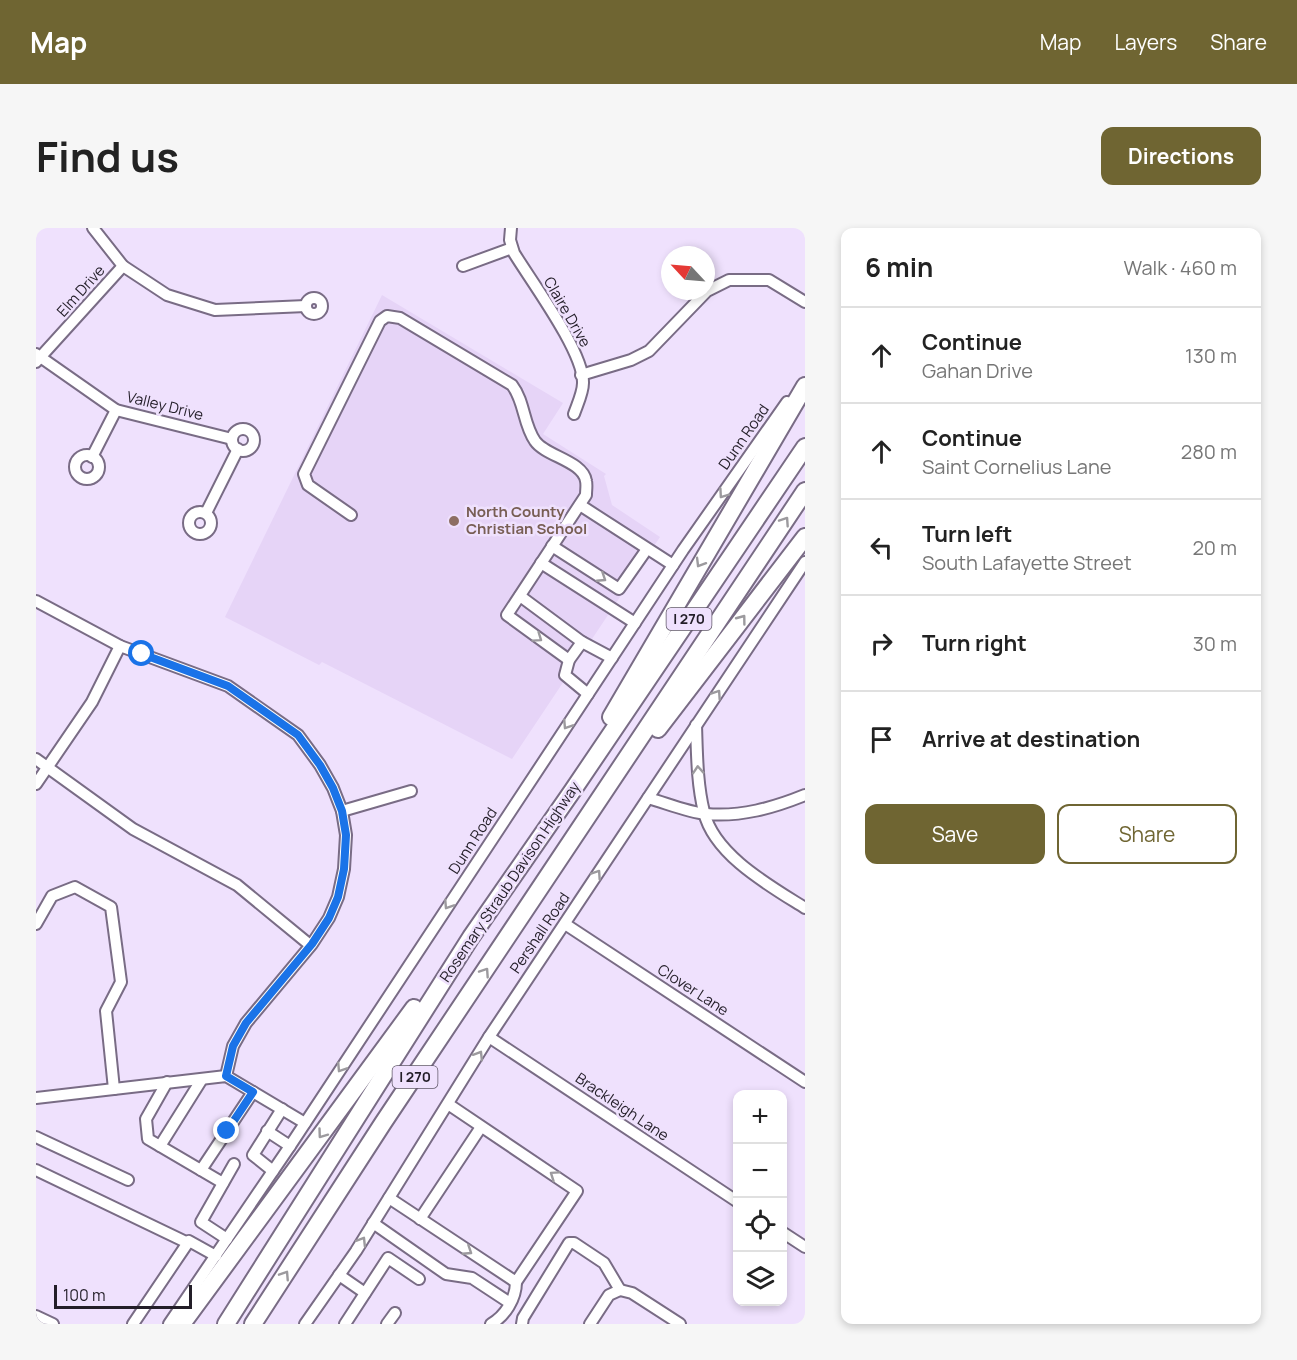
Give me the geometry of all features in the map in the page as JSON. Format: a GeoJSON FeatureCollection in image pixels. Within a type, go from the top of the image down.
{"type":"FeatureCollection","features":[{"type":"Feature","properties":{"kind":"highway"},"geometry":{"type":"LineString","coordinates":[[573,790],[581,768],[695,570],[805,386]]}},
{"type":"Feature","properties":{"kind":"highway","name":"Rosemary Straub Davison Highway"},"geometry":{"type":"LineString","coordinates":[[226,1324],[471,937],[805,447]]}},
{"type":"Feature","properties":{"kind":"highway","name":"Rosemary Straub Davison Highway"},"geometry":{"type":"LineString","coordinates":[[253,1324],[383,1123],[805,491]]}},
{"type":"Feature","properties":{"kind":"highway"},"geometry":{"type":"LineString","coordinates":[[579,832],[805,537]]}},
{"type":"Feature","properties":{"kind":"highway"},"geometry":{"type":"LineString","coordinates":[[182,1324],[398,1030],[471,937]]}},
{"type":"Feature","properties":{"kind":"street"},"geometry":{"type":"LineString","coordinates":[[93,228],[123,266],[167,295],[215,310],[306,306]]}},
{"type":"Feature","properties":{"kind":"street","name":"Claire Drive"},"geometry":{"type":"LineString","coordinates":[[511,228],[514,253],[565,333],[581,375],[584,384],[574,414]]}},
{"type":"Feature","properties":{"kind":"street"},"geometry":{"type":"LineString","coordinates":[[463,266],[512,248]]}},
{"type":"Feature","properties":{"kind":"street","name":"Elm Drive"},"geometry":{"type":"LineString","coordinates":[[37,358],[123,266]]}},
{"type":"Feature","properties":{"kind":"street"},"geometry":{"type":"LineString","coordinates":[[581,375],[631,360],[649,351],[707,291],[729,280],[769,280],[805,302]]}},
{"type":"Feature","properties":{"kind":"street"},"geometry":{"type":"LineString","coordinates":[[351,515],[308,485],[304,474],[380,321],[387,316],[400,318],[512,385],[519,394],[534,441],[584,474],[586,495],[507,615],[570,660]]}},
{"type":"Feature","properties":{"kind":"street","name":"Valley Drive"},"geometry":{"type":"LineString","coordinates":[[37,358],[116,410],[232,439],[240,429],[252,433],[253,445],[246,450],[238,449]]}},
{"type":"Feature","properties":{"kind":"street","name":"Dunn Road"},"geometry":{"type":"LineString","coordinates":[[169,1324],[290,1146],[673,566],[805,377]]}},
{"type":"Feature","properties":{"kind":"street"},"geometry":{"type":"LineString","coordinates":[[92,457],[116,410]]}},
{"type":"Feature","properties":{"kind":"street"},"geometry":{"type":"LineString","coordinates":[[206,513],[238,449],[232,439]]}},
{"type":"Feature","properties":{"kind":"street"},"geometry":{"type":"LineString","coordinates":[[580,505],[673,566]]}},
{"type":"Feature","properties":{"kind":"street"},"geometry":{"type":"LineString","coordinates":[[552,546],[619,589],[647,549]]}},
{"type":"Feature","properties":{"kind":"street","name":"Pershall Road"},"geometry":{"type":"LineString","coordinates":[[305,1324],[373,1223],[489,1037],[805,562]]}},
{"type":"Feature","properties":{"kind":"street"},"geometry":{"type":"LineString","coordinates":[[542,563],[635,623]]}},
{"type":"Feature","properties":{"kind":"street"},"geometry":{"type":"LineString","coordinates":[[520,596],[582,642],[612,658]]}},
{"type":"Feature","properties":{"kind":"street"},"geometry":{"type":"LineString","coordinates":[[36,601],[120,646],[228,686],[298,735],[320,765],[333,788],[342,811],[346,835],[344,869],[338,897],[329,918],[310,945],[246,1023],[233,1046],[226,1076]]}},
{"type":"Feature","properties":{"kind":"street"},"geometry":{"type":"LineString","coordinates":[[582,642],[570,660],[565,675],[588,694]]}},
{"type":"Feature","properties":{"kind":"street"},"geometry":{"type":"LineString","coordinates":[[36,784],[92,702],[120,646]]}},
{"type":"Feature","properties":{"kind":"street"},"geometry":{"type":"LineString","coordinates":[[696,725],[698,775],[704,814],[718,841],[736,861],[805,908]]}},
{"type":"Feature","properties":{"kind":"street"},"geometry":{"type":"LineString","coordinates":[[36,759],[133,829],[237,885],[310,945]]}},
{"type":"Feature","properties":{"kind":"street"},"geometry":{"type":"LineString","coordinates":[[342,811],[411,791]]}},
{"type":"Feature","properties":{"kind":"street"},"geometry":{"type":"LineString","coordinates":[[648,798],[704,814],[735,815],[770,808],[805,795]]}},
{"type":"Feature","properties":{"kind":"street"},"geometry":{"type":"LineString","coordinates":[[36,924],[52,896],[75,887],[111,907],[121,982],[106,1011],[114,1089]]}},
{"type":"Feature","properties":{"kind":"street","name":"Clover Lane"},"geometry":{"type":"LineString","coordinates":[[564,924],[805,1082]]}},
{"type":"Feature","properties":{"kind":"street","name":"Brackleigh Lane"},"geometry":{"type":"LineString","coordinates":[[489,1037],[733,1200]]}},
{"type":"Feature","properties":{"kind":"street"},"geometry":{"type":"LineString","coordinates":[[36,1098],[226,1076],[305,1123]]}},
{"type":"Feature","properties":{"kind":"street"},"geometry":{"type":"LineString","coordinates":[[160,1146],[202,1079]]}},
{"type":"Feature","properties":{"kind":"street"},"geometry":{"type":"LineString","coordinates":[[167,1082],[146,1119],[148,1139],[223,1183]]}},
{"type":"Feature","properties":{"kind":"street"},"geometry":{"type":"LineString","coordinates":[[201,1170],[253,1092]]}},
{"type":"Feature","properties":{"kind":"street"},"geometry":{"type":"LineString","coordinates":[[448,1104],[577,1191],[516,1282],[516,1293],[510,1303],[499,1319],[491,1324]]}},
{"type":"Feature","properties":{"kind":"street"},"geometry":{"type":"LineString","coordinates":[[273,1171],[253,1155],[282,1109]]}},
{"type":"Feature","properties":{"kind":"street"},"geometry":{"type":"LineString","coordinates":[[420,1219],[481,1126]]}},
{"type":"Feature","properties":{"kind":"street"},"geometry":{"type":"LineString","coordinates":[[267,1131],[290,1146]]}},
{"type":"Feature","properties":{"kind":"street"},"geometry":{"type":"LineString","coordinates":[[36,1137],[128,1180]]}},
{"type":"Feature","properties":{"kind":"street"},"geometry":{"type":"LineString","coordinates":[[227,1239],[201,1222],[234,1164]]}},
{"type":"Feature","properties":{"kind":"street"},"geometry":{"type":"LineString","coordinates":[[36,1170],[188,1243],[189,1241],[216,1256]]}},
{"type":"Feature","properties":{"kind":"street"},"geometry":{"type":"LineString","coordinates":[[388,1198],[516,1282]]}},
{"type":"Feature","properties":{"kind":"street"},"geometry":{"type":"LineString","coordinates":[[373,1223],[446,1274],[472,1278],[510,1303]]}},
{"type":"Feature","properties":{"kind":"street"},"geometry":{"type":"LineString","coordinates":[[787,1235],[805,1247]]}},
{"type":"Feature","properties":{"kind":"street"},"geometry":{"type":"LineString","coordinates":[[134,1324],[188,1243]]}},
{"type":"Feature","properties":{"kind":"street"},"geometry":{"type":"LineString","coordinates":[[522,1324],[523,1318],[569,1243],[574,1243],[604,1263],[620,1290]]}},
{"type":"Feature","properties":{"kind":"street"},"geometry":{"type":"LineString","coordinates":[[345,1324],[388,1258],[419,1279]]}},
{"type":"Feature","properties":{"kind":"street"},"geometry":{"type":"LineString","coordinates":[[339,1275],[365,1293]]}},
{"type":"Feature","properties":{"kind":"street"},"geometry":{"type":"LineString","coordinates":[[590,1324],[609,1295],[620,1290],[632,1293],[680,1324]]}},
{"type":"Feature","properties":{"kind":"street"},"geometry":{"type":"LineString","coordinates":[[387,1324],[395,1313]]}},
{"type":"Feature","properties":{"kind":"street"},"geometry":{"type":"LineString","coordinates":[[36,1316],[53,1324]]}},
{"type":"Feature","properties":{"kind":"shaded area","name":"North County Christian School"},"geometry":{"type":"Polygon","coordinates":[[[382,295],[563,403],[543,434],[606,474],[604,476],[612,505],[660,537],[512,759],[322,662],[319,665],[225,617],[382,295]]]}},
{"type":"Feature","properties":{"kind":"place","name":"North County Christian School"},"geometry":{"type":"Point","coordinates":[454,521]}},
{"type":"Feature","properties":{"kind":"route"},"geometry":{"type":"LineString","coordinates":[[142,654],[228,686],[298,735],[320,765],[333,788],[342,811],[346,835],[344,869],[338,897],[329,918],[312,944],[246,1023],[233,1046],[226,1076],[253,1092],[227,1131]]}}]}
